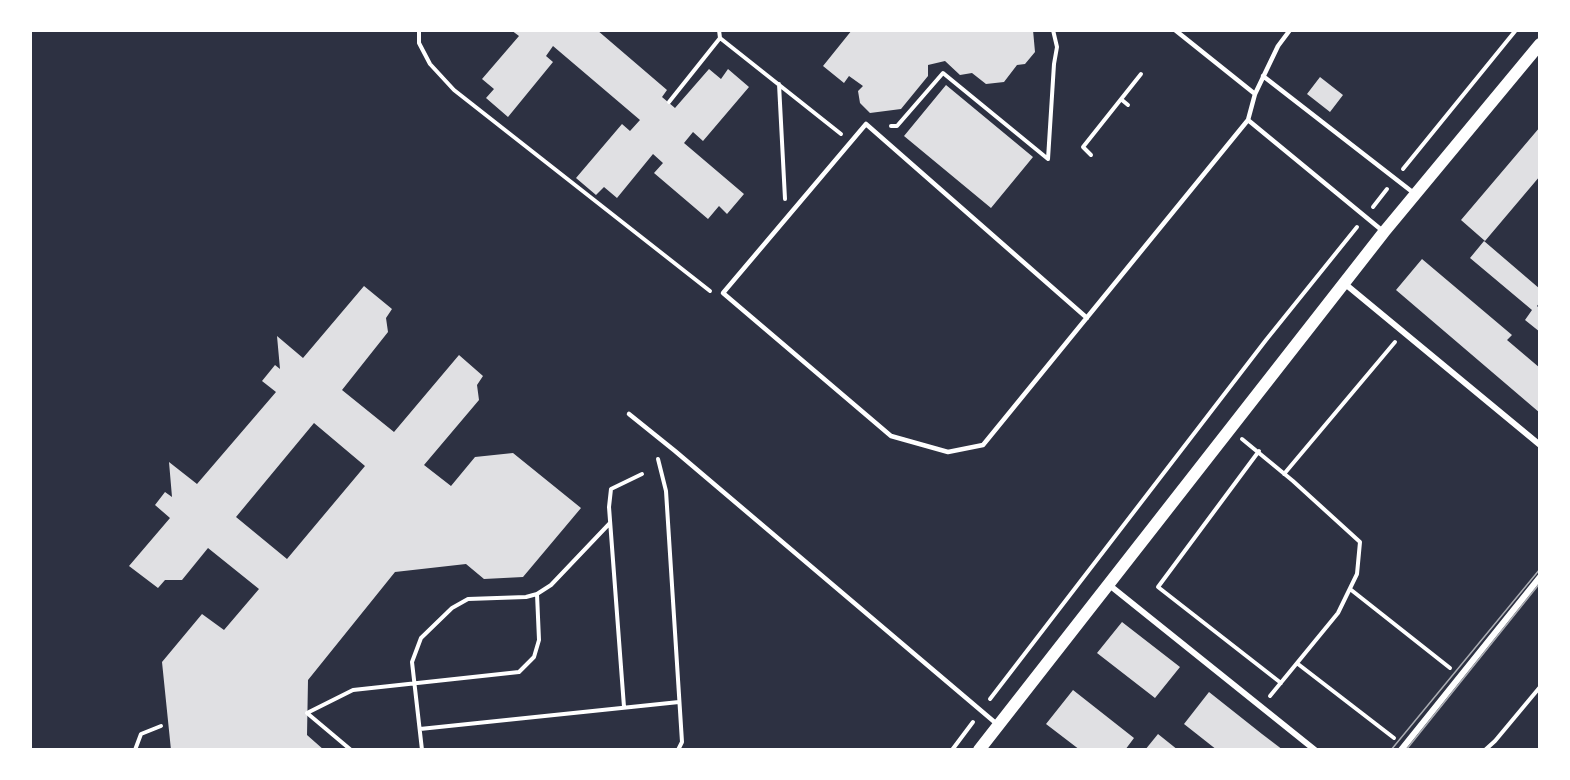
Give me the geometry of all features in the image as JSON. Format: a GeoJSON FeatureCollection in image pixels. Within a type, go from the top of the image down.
{"type":"FeatureCollection","features":[{"type":"Feature","properties":{"kind":"main road"},"geometry":{"type":"LineString","coordinates":[[979,750],[1384,232],[1540,44]]}},
{"type":"Feature","properties":{"kind":"street"},"geometry":{"type":"LineString","coordinates":[[1344,283],[1540,445]]}},
{"type":"Feature","properties":{"kind":"street"},"geometry":{"type":"LineString","coordinates":[[1403,748],[1540,577]]}},
{"type":"Feature","properties":{"kind":"street"},"geometry":{"type":"LineString","coordinates":[[1108,584],[1315,750]]}},
{"type":"Feature","properties":{"kind":"lane"},"geometry":{"type":"LineString","coordinates":[[1175,30],[1255,94]]}},
{"type":"Feature","properties":{"kind":"lane"},"geometry":{"type":"LineString","coordinates":[[1087,318],[866,124],[723,292],[891,436],[948,452],[983,445],[1087,318],[1248,120],[1263,76],[1278,46],[1290,30]]}},
{"type":"Feature","properties":{"kind":"lane"},"geometry":{"type":"LineString","coordinates":[[1263,76],[1415,194]]}},
{"type":"Feature","properties":{"kind":"lane"},"geometry":{"type":"LineString","coordinates":[[1248,120],[1384,232]]}},
{"type":"Feature","properties":{"kind":"lane"},"geometry":{"type":"LineString","coordinates":[[629,414],[998,725]]}},
{"type":"Feature","properties":{"kind":"path"},"geometry":{"type":"LineString","coordinates":[[420,30],[419,43],[430,64],[454,90],[712,292],[723,292]]}},
{"type":"Feature","properties":{"kind":"path"},"geometry":{"type":"LineString","coordinates":[[719,30],[720,38],[843,135],[866,124],[897,126],[943,73],[1048,159],[1054,64],[1058,47],[1053,30]]}},
{"type":"Feature","properties":{"kind":"path"},"geometry":{"type":"LineString","coordinates":[[952,750],[1266,340],[1516,30]]}},
{"type":"Feature","properties":{"kind":"path"},"geometry":{"type":"LineString","coordinates":[[669,102],[720,38]]}},
{"type":"Feature","properties":{"kind":"path"},"geometry":{"type":"LineString","coordinates":[[1091,155],[1083,147],[1141,74]]}},
{"type":"Feature","properties":{"kind":"path"},"geometry":{"type":"LineString","coordinates":[[779,83],[786,219]]}},
{"type":"Feature","properties":{"kind":"path"},"geometry":{"type":"LineString","coordinates":[[1122,100],[1128,105]]}},
{"type":"Feature","properties":{"kind":"path"},"geometry":{"type":"LineString","coordinates":[[1284,474],[1404,333]]}},
{"type":"Feature","properties":{"kind":"path"},"geometry":{"type":"LineString","coordinates":[[1229,429],[1259,451],[1360,542],[1357,574],[1338,614],[1262,706]]}},
{"type":"Feature","properties":{"kind":"path"},"geometry":{"type":"LineString","coordinates":[[1259,451],[1158,587],[1281,684]]}},
{"type":"Feature","properties":{"kind":"path"},"geometry":{"type":"LineString","coordinates":[[658,459],[666,491],[682,742],[678,750]]}},
{"type":"Feature","properties":{"kind":"path"},"geometry":{"type":"LineString","coordinates":[[624,707],[610,523],[610,489],[642,474]]}},
{"type":"Feature","properties":{"kind":"path"},"geometry":{"type":"LineString","coordinates":[[422,750],[412,662],[421,638],[452,608],[468,598],[526,597],[537,594],[551,585],[610,523]]}},
{"type":"Feature","properties":{"kind":"path"},"geometry":{"type":"LineString","coordinates":[[1350,590],[1460,675]]}},
{"type":"Feature","properties":{"kind":"path"},"geometry":{"type":"LineString","coordinates":[[351,750],[307,713],[353,690],[519,672],[534,657],[539,640],[537,594]]}},
{"type":"Feature","properties":{"kind":"path"},"geometry":{"type":"LineString","coordinates":[[1298,663],[1403,748]]}},
{"type":"Feature","properties":{"kind":"path"},"geometry":{"type":"LineString","coordinates":[[1485,750],[1540,687]]}},
{"type":"Feature","properties":{"kind":"path"},"geometry":{"type":"LineString","coordinates":[[420,729],[679,702]]}},
{"type":"Feature","properties":{"kind":"path"},"geometry":{"type":"LineString","coordinates":[[135,750],[141,734],[161,726]]}},
{"type":"Feature","properties":{"kind":"building"},"geometry":{"type":"Polygon","coordinates":[[[511,30],[597,30],[667,90],[662,97],[675,108],[709,69],[721,79],[728,69],[749,87],[703,141],[693,132],[684,143],[744,194],[727,214],[719,206],[708,219],[654,173],[663,163],[653,154],[617,198],[604,187],[596,195],[576,178],[622,124],[630,131],[640,120],[553,46],[546,56],[553,62],[508,117],[486,98],[494,89],[482,79],[519,36],[511,30]]]}},
{"type":"Feature","properties":{"kind":"building"},"geometry":{"type":"Polygon","coordinates":[[[852,30],[1033,30],[1035,52],[1025,64],[1017,65],[1004,82],[986,84],[972,73],[960,75],[945,61],[928,65],[928,76],[901,109],[870,113],[860,103],[858,91],[863,86],[849,76],[844,83],[823,66],[852,30]]]}},
{"type":"Feature","properties":{"kind":"building"},"geometry":{"type":"Polygon","coordinates":[[[1320,77],[1343,95],[1330,112],[1307,94],[1320,77]]]}},
{"type":"Feature","properties":{"kind":"building"},"geometry":{"type":"Polygon","coordinates":[[[946,85],[1033,157],[991,208],[904,136],[946,85]]]}},
{"type":"Feature","properties":{"kind":"building"},"geometry":{"type":"Polygon","coordinates":[[[1540,127],[1540,176],[1485,241],[1461,220],[1540,127]]]}},
{"type":"Feature","properties":{"kind":"building"},"geometry":{"type":"Polygon","coordinates":[[[1484,241],[1540,289],[1540,302],[1537,306],[1540,309],[1540,332],[1525,320],[1532,310],[1470,258],[1484,241]]]}},
{"type":"Feature","properties":{"kind":"building"},"geometry":{"type":"Polygon","coordinates":[[[1422,259],[1512,335],[1507,340],[1540,368],[1540,413],[1396,290],[1422,259]]]}},
{"type":"Feature","properties":{"kind":"building"},"geometry":{"type":"Polygon","coordinates":[[[364,286],[392,309],[386,318],[388,332],[342,390],[394,432],[459,355],[483,376],[477,385],[479,400],[424,465],[451,486],[475,457],[513,453],[581,508],[523,577],[484,579],[466,564],[395,572],[308,680],[307,735],[324,750],[171,750],[162,662],[202,614],[224,630],[259,589],[208,548],[182,580],[165,580],[158,588],[129,566],[170,518],[155,505],[165,492],[172,497],[169,462],[197,484],[276,392],[262,381],[275,365],[280,369],[277,336],[303,358],[364,286]],[[314,423],[236,517],[287,559],[365,466],[314,423]]]}},
{"type":"Feature","properties":{"kind":"building"},"geometry":{"type":"Polygon","coordinates":[[[1122,622],[1180,667],[1155,698],[1097,653],[1122,622]]]}},
{"type":"Feature","properties":{"kind":"building"},"geometry":{"type":"Polygon","coordinates":[[[1073,690],[1134,738],[1125,750],[1080,750],[1046,724],[1073,690]]]}},
{"type":"Feature","properties":{"kind":"building"},"geometry":{"type":"Polygon","coordinates":[[[1209,692],[1283,750],[1217,750],[1184,724],[1209,692]]]}},
{"type":"Feature","properties":{"kind":"building"},"geometry":{"type":"Polygon","coordinates":[[[1158,734],[1178,750],[1145,750],[1158,734]]]}},
{"type":"Feature","properties":{"kind":"tram line"},"geometry":{"type":"LineString","coordinates":[[1391,750],[1540,569]]}},
{"type":"Feature","properties":{"kind":"tram line"},"geometry":{"type":"LineString","coordinates":[[1406,750],[1540,583]]}}]}
